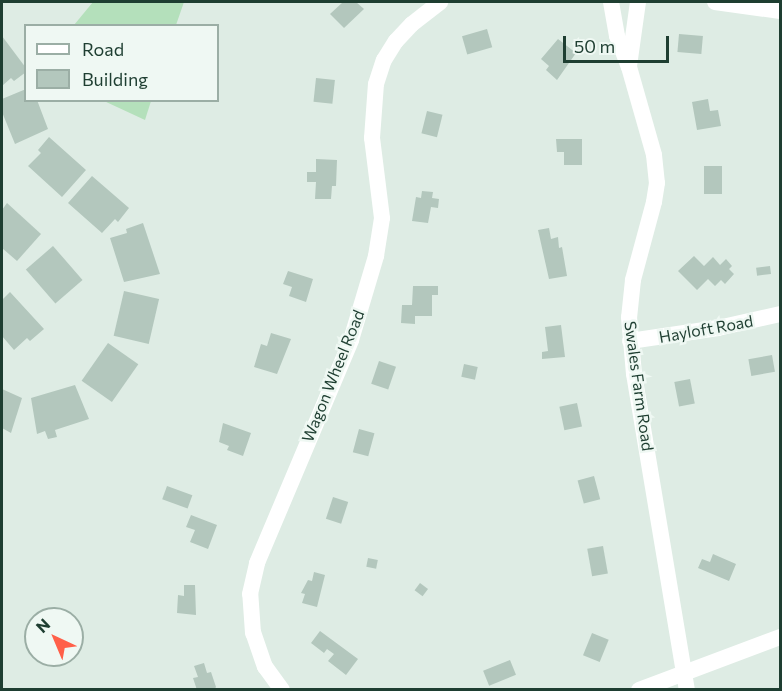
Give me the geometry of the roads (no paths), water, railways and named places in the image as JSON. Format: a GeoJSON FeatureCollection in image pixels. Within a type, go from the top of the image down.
{"type":"FeatureCollection","features":[{"type":"Feature","properties":{"kind":"street","name":"Wagon Wheel Road"},"geometry":{"type":"LineString","coordinates":[[282,690],[266,667],[253,633],[250,594],[257,563],[351,340],[376,256],[382,218],[372,138],[376,84],[384,60],[396,41],[440,2]]}},
{"type":"Feature","properties":{"kind":"street","name":"Swales Farm Road"},"geometry":{"type":"LineString","coordinates":[[611,2],[616,36],[629,67],[654,155],[657,183],[629,299],[630,341],[687,690]]}},
{"type":"Feature","properties":{"kind":"street","name":"Swales Farm Road"},"geometry":{"type":"LineString","coordinates":[[629,67],[638,2]]}},
{"type":"Feature","properties":{"kind":"street"},"geometry":{"type":"LineString","coordinates":[[716,2],[780,11]]}},
{"type":"Feature","properties":{"kind":"street","name":"Hayloft Road"},"geometry":{"type":"LineString","coordinates":[[630,341],[718,328],[780,314]]}},
{"type":"Feature","properties":{"kind":"street"},"geometry":{"type":"LineString","coordinates":[[639,690],[780,637]]}}]}
